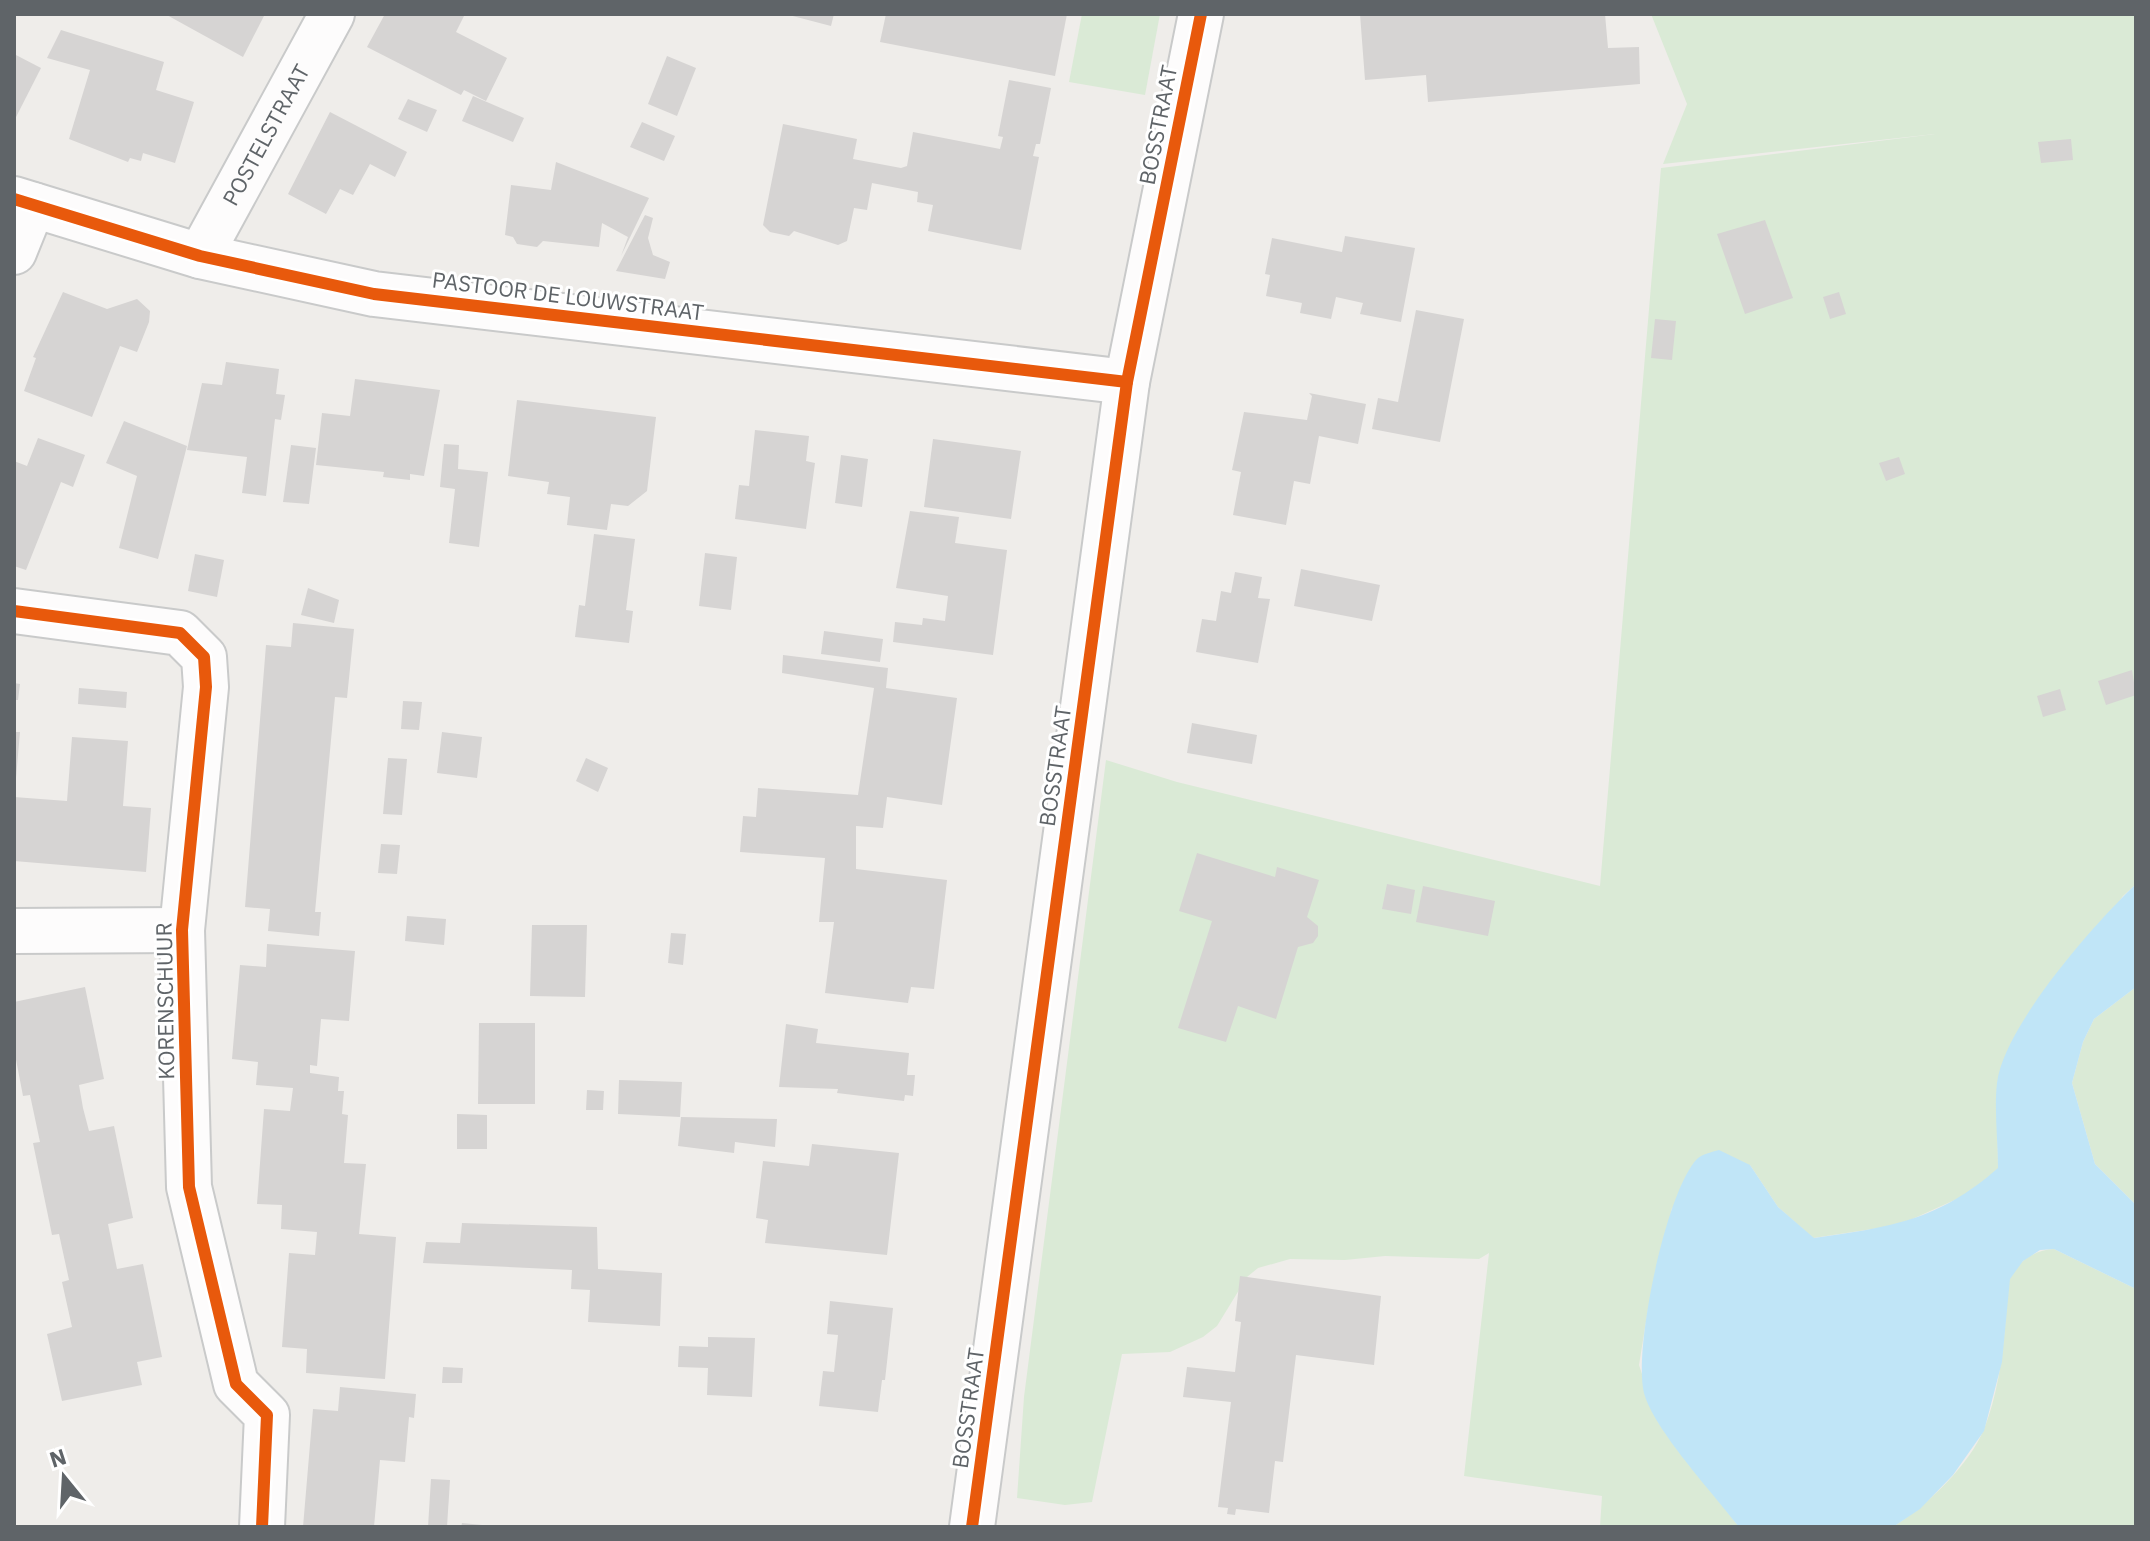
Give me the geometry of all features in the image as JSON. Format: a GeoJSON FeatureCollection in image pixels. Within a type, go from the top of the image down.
{"type":"FeatureCollection","features":[{"type":"Feature","properties":{"kind":"street","name":"POSTELSTRAAT"},"geometry":{"type":"LineString","coordinates":[[200,256],[332,14]]}},
{"type":"Feature","properties":{"kind":"street","name":"BOSSTRAAT"},"geometry":{"type":"LineString","coordinates":[[972,1527],[1127,382],[1201,14]]}},
{"type":"Feature","properties":{"kind":"street","name":"PASTOOR DE LOUWSTRAAT"},"geometry":{"type":"LineString","coordinates":[[24,202],[200,256],[374,294],[1127,382]]}},
{"type":"Feature","properties":{"kind":"street"},"geometry":{"type":"LineString","coordinates":[[14,252],[24,202]]}},
{"type":"Feature","properties":{"kind":"street","name":"KORENSCHUUR"},"geometry":{"type":"LineString","coordinates":[[14,611],[180,633],[204,657],[206,687],[182,930],[189,1187],[236,1384],[267,1415],[262,1527]]}},
{"type":"Feature","properties":{"kind":"street","name":"KORENSCHUUR"},"geometry":{"type":"LineString","coordinates":[[14,931],[182,930]]}},
{"type":"Feature","properties":{"kind":"green space"},"geometry":{"type":"Polygon","coordinates":[[[1082,14],[1160,14],[1145,95],[1069,82],[1082,14]]]}},
{"type":"Feature","properties":{"kind":"green space"},"geometry":{"type":"Polygon","coordinates":[[[1651,14],[2136,14],[2136,884],[2123,896],[1997,1083],[1998,1169],[1968,1194],[1899,1225],[1813,1238],[1778,1207],[1750,1165],[1672,1208],[1648,1309],[1639,1365],[1658,1422],[1739,1527],[1600,1527],[1602,1496],[1464,1476],[1489,1253],[1479,1259],[1385,1256],[1345,1260],[1290,1259],[1258,1268],[1247,1277],[1217,1326],[1203,1337],[1170,1352],[1122,1354],[1092,1502],[1065,1505],[1017,1498],[1024,1397],[1106,760],[1177,782],[1600,886],[1661,168],[1935,134],[1663,164],[1687,104],[1651,14]]]}},
{"type":"Feature","properties":{"kind":"green space"},"geometry":{"type":"Polygon","coordinates":[[[2136,987],[2136,1205],[2095,1164],[2072,1083],[2083,1042],[2094,1019],[2136,987]]]}},
{"type":"Feature","properties":{"kind":"green space"},"geometry":{"type":"Polygon","coordinates":[[[2054,1249],[2136,1289],[2136,1527],[1893,1527],[1945,1484],[1977,1443],[1989,1417],[1998,1378],[2010,1278],[2028,1257],[2054,1249]]]}},
{"type":"Feature","properties":{"kind":"water"},"geometry":{"type":"Polygon","coordinates":[[[2136,884],[2136,987],[2094,1019],[2083,1042],[2072,1083],[2095,1164],[2136,1205],[2136,1289],[2054,1249],[2040,1250],[2023,1261],[2010,1279],[2002,1362],[1984,1431],[1953,1475],[1920,1509],[1893,1527],[1739,1527],[1672,1443],[1644,1393],[1643,1343],[1648,1309],[1664,1236],[1685,1176],[1699,1157],[1719,1150],[1750,1165],[1778,1207],[1814,1238],[1890,1225],[1955,1200],[1998,1168],[1997,1083],[2003,1060],[2016,1033],[2053,977],[2136,884]]]}},
{"type":"Feature","properties":{"kind":"building"},"geometry":{"type":"Polygon","coordinates":[[[165,14],[265,14],[243,57],[165,14]]]}},
{"type":"Feature","properties":{"kind":"building"},"geometry":{"type":"Polygon","coordinates":[[[385,14],[465,14],[456,32],[507,58],[486,101],[464,90],[461,95],[367,47],[385,14]]]}},
{"type":"Feature","properties":{"kind":"building"},"geometry":{"type":"Polygon","coordinates":[[[785,14],[834,14],[831,26],[785,14]]]}},
{"type":"Feature","properties":{"kind":"building"},"geometry":{"type":"Polygon","coordinates":[[[886,14],[1067,14],[1055,76],[880,42],[886,14]]]}},
{"type":"Feature","properties":{"kind":"building"},"geometry":{"type":"Polygon","coordinates":[[[1360,14],[1605,14],[1608,48],[1639,47],[1640,84],[1428,102],[1426,75],[1365,80],[1360,14]]]}},
{"type":"Feature","properties":{"kind":"building"},"geometry":{"type":"Polygon","coordinates":[[[61,30],[164,62],[156,90],[194,102],[175,163],[143,153],[141,161],[130,158],[128,162],[69,139],[90,70],[47,58],[61,30]]]}},
{"type":"Feature","properties":{"kind":"building"},"geometry":{"type":"Polygon","coordinates":[[[14,54],[41,68],[14,121],[14,54]]]}},
{"type":"Feature","properties":{"kind":"building"},"geometry":{"type":"Polygon","coordinates":[[[667,56],[696,68],[677,116],[648,104],[667,56]]]}},
{"type":"Feature","properties":{"kind":"building"},"geometry":{"type":"Polygon","coordinates":[[[1009,80],[1051,88],[1040,144],[1036,144],[1033,156],[1039,157],[1021,250],[928,231],[933,205],[917,202],[918,192],[872,183],[867,210],[854,208],[847,241],[838,245],[794,231],[789,236],[770,232],[763,225],[783,124],[857,139],[853,159],[901,168],[907,166],[913,132],[1000,149],[1003,137],[998,136],[1009,80]]]}},
{"type":"Feature","properties":{"kind":"building"},"geometry":{"type":"Polygon","coordinates":[[[473,96],[524,118],[513,142],[462,121],[473,96]]]}},
{"type":"Feature","properties":{"kind":"building"},"geometry":{"type":"Polygon","coordinates":[[[408,99],[437,110],[427,132],[398,119],[408,99]]]}},
{"type":"Feature","properties":{"kind":"building"},"geometry":{"type":"Polygon","coordinates":[[[330,112],[407,152],[395,177],[370,164],[353,195],[340,189],[326,214],[288,194],[330,112]]]}},
{"type":"Feature","properties":{"kind":"building"},"geometry":{"type":"Polygon","coordinates":[[[642,122],[675,136],[664,161],[630,147],[642,122]]]}},
{"type":"Feature","properties":{"kind":"building"},"geometry":{"type":"Polygon","coordinates":[[[2071,139],[2073,160],[2041,163],[2038,142],[2071,139]]]}},
{"type":"Feature","properties":{"kind":"building"},"geometry":{"type":"Polygon","coordinates":[[[556,162],[649,198],[621,256],[628,237],[602,223],[599,247],[543,241],[537,247],[517,244],[513,237],[505,235],[511,185],[551,190],[556,162]]]}},
{"type":"Feature","properties":{"kind":"building"},"geometry":{"type":"Polygon","coordinates":[[[645,215],[653,218],[648,238],[653,255],[670,262],[665,279],[616,271],[645,215]]]}},
{"type":"Feature","properties":{"kind":"building"},"geometry":{"type":"Polygon","coordinates":[[[1765,220],[1793,298],[1745,314],[1717,234],[1765,220]]]}},
{"type":"Feature","properties":{"kind":"building"},"geometry":{"type":"Polygon","coordinates":[[[1345,236],[1415,248],[1401,322],[1360,314],[1363,303],[1336,297],[1331,319],[1300,313],[1302,303],[1266,296],[1270,275],[1265,274],[1272,238],[1342,252],[1345,236]]]}},
{"type":"Feature","properties":{"kind":"building"},"geometry":{"type":"Polygon","coordinates":[[[63,292],[107,309],[137,299],[150,311],[137,352],[120,346],[92,417],[24,391],[36,358],[33,357],[63,292]]]}},
{"type":"Feature","properties":{"kind":"building"},"geometry":{"type":"Polygon","coordinates":[[[1839,292],[1846,314],[1830,319],[1823,297],[1839,292]]]}},
{"type":"Feature","properties":{"kind":"building"},"geometry":{"type":"Polygon","coordinates":[[[1416,310],[1464,319],[1440,442],[1372,429],[1378,398],[1398,402],[1416,310]]]}},
{"type":"Feature","properties":{"kind":"building"},"geometry":{"type":"Polygon","coordinates":[[[1655,319],[1676,321],[1672,360],[1651,358],[1655,319]]]}},
{"type":"Feature","properties":{"kind":"building"},"geometry":{"type":"Polygon","coordinates":[[[226,362],[279,369],[276,394],[285,395],[281,420],[275,419],[266,496],[242,493],[247,457],[187,450],[202,383],[222,385],[226,362]]]}},
{"type":"Feature","properties":{"kind":"building"},"geometry":{"type":"Polygon","coordinates":[[[355,379],[440,390],[424,476],[410,474],[410,480],[383,477],[384,472],[316,465],[322,413],[350,416],[355,379]]]}},
{"type":"Feature","properties":{"kind":"building"},"geometry":{"type":"Polygon","coordinates":[[[1309,393],[1366,404],[1358,444],[1319,436],[1310,484],[1294,481],[1286,525],[1233,515],[1241,472],[1232,470],[1244,412],[1307,420],[1312,396],[1309,393]]]}},
{"type":"Feature","properties":{"kind":"building"},"geometry":{"type":"Polygon","coordinates":[[[517,400],[656,417],[647,491],[628,506],[611,504],[607,530],[567,525],[570,497],[547,494],[549,482],[508,476],[517,400]]]}},
{"type":"Feature","properties":{"kind":"building"},"geometry":{"type":"Polygon","coordinates":[[[124,421],[187,446],[158,559],[119,548],[137,476],[106,463],[124,421]]]}},
{"type":"Feature","properties":{"kind":"building"},"geometry":{"type":"Polygon","coordinates":[[[755,430],[809,436],[806,461],[815,463],[806,529],[735,519],[739,485],[749,486],[755,430]]]}},
{"type":"Feature","properties":{"kind":"building"},"geometry":{"type":"Polygon","coordinates":[[[38,438],[85,455],[73,487],[61,482],[26,570],[14,566],[14,461],[27,466],[38,438]]]}},
{"type":"Feature","properties":{"kind":"building"},"geometry":{"type":"Polygon","coordinates":[[[933,439],[1021,451],[1011,519],[924,507],[933,439]]]}},
{"type":"Feature","properties":{"kind":"building"},"geometry":{"type":"Polygon","coordinates":[[[444,444],[459,445],[458,469],[488,472],[479,547],[449,543],[455,489],[440,487],[444,444]]]}},
{"type":"Feature","properties":{"kind":"building"},"geometry":{"type":"Polygon","coordinates":[[[291,445],[316,448],[309,504],[283,502],[291,445]]]}},
{"type":"Feature","properties":{"kind":"building"},"geometry":{"type":"Polygon","coordinates":[[[841,455],[868,459],[862,507],[835,503],[841,455]]]}},
{"type":"Feature","properties":{"kind":"building"},"geometry":{"type":"Polygon","coordinates":[[[1899,457],[1905,474],[1886,481],[1879,463],[1899,457]]]}},
{"type":"Feature","properties":{"kind":"building"},"geometry":{"type":"Polygon","coordinates":[[[910,511],[959,517],[955,543],[1007,550],[993,655],[893,642],[895,622],[922,625],[923,618],[945,621],[948,596],[896,588],[910,511]]]}},
{"type":"Feature","properties":{"kind":"building"},"geometry":{"type":"Polygon","coordinates":[[[594,534],[635,539],[626,610],[633,611],[629,643],[575,637],[579,605],[585,606],[594,534]]]}},
{"type":"Feature","properties":{"kind":"building"},"geometry":{"type":"Polygon","coordinates":[[[705,553],[737,557],[731,610],[699,606],[705,553]]]}},
{"type":"Feature","properties":{"kind":"building"},"geometry":{"type":"Polygon","coordinates":[[[195,554],[224,560],[217,597],[188,591],[195,554]]]}},
{"type":"Feature","properties":{"kind":"building"},"geometry":{"type":"Polygon","coordinates":[[[1301,569],[1380,585],[1372,621],[1294,606],[1301,569]]]}},
{"type":"Feature","properties":{"kind":"building"},"geometry":{"type":"Polygon","coordinates":[[[1235,572],[1262,577],[1258,598],[1270,599],[1258,663],[1196,652],[1202,619],[1216,621],[1221,591],[1231,593],[1235,572]]]}},
{"type":"Feature","properties":{"kind":"building"},"geometry":{"type":"Polygon","coordinates":[[[308,588],[339,600],[334,623],[301,615],[308,588]]]}},
{"type":"Feature","properties":{"kind":"building"},"geometry":{"type":"Polygon","coordinates":[[[293,623],[354,629],[347,698],[335,697],[315,912],[321,912],[319,936],[268,931],[270,909],[245,907],[266,645],[291,647],[293,623]]]}},
{"type":"Feature","properties":{"kind":"building"},"geometry":{"type":"Polygon","coordinates":[[[824,631],[883,639],[880,662],[821,654],[824,631]]]}},
{"type":"Feature","properties":{"kind":"building"},"geometry":{"type":"Polygon","coordinates":[[[783,655],[888,668],[886,688],[957,698],[942,805],[887,797],[883,828],[856,826],[856,869],[947,880],[934,989],[911,987],[908,1003],[825,993],[834,922],[819,922],[825,858],[740,852],[743,816],[756,817],[758,788],[858,795],[874,688],[782,673],[783,655]]]}},
{"type":"Feature","properties":{"kind":"building"},"geometry":{"type":"Polygon","coordinates":[[[2132,670],[2136,695],[2106,705],[2098,681],[2132,670]]]}},
{"type":"Feature","properties":{"kind":"building"},"geometry":{"type":"Polygon","coordinates":[[[14,683],[20,684],[18,700],[14,700],[14,683]]]}},
{"type":"Feature","properties":{"kind":"building"},"geometry":{"type":"Polygon","coordinates":[[[79,688],[127,692],[126,708],[78,704],[79,688]]]}},
{"type":"Feature","properties":{"kind":"building"},"geometry":{"type":"Polygon","coordinates":[[[2060,689],[2066,710],[2043,717],[2037,696],[2060,689]]]}},
{"type":"Feature","properties":{"kind":"building"},"geometry":{"type":"Polygon","coordinates":[[[403,701],[422,702],[419,730],[401,729],[403,701]]]}},
{"type":"Feature","properties":{"kind":"building"},"geometry":{"type":"Polygon","coordinates":[[[1192,723],[1257,735],[1252,764],[1187,753],[1192,723]]]}},
{"type":"Feature","properties":{"kind":"building"},"geometry":{"type":"Polygon","coordinates":[[[14,732],[20,732],[16,778],[14,778],[14,732]]]}},
{"type":"Feature","properties":{"kind":"building"},"geometry":{"type":"Polygon","coordinates":[[[442,732],[482,737],[477,778],[437,773],[442,732]]]}},
{"type":"Feature","properties":{"kind":"building"},"geometry":{"type":"Polygon","coordinates":[[[72,737],[128,741],[123,806],[151,808],[146,872],[14,861],[14,797],[67,801],[72,737]]]}},
{"type":"Feature","properties":{"kind":"building"},"geometry":{"type":"Polygon","coordinates":[[[388,758],[407,759],[402,815],[383,814],[388,758]]]}},
{"type":"Feature","properties":{"kind":"building"},"geometry":{"type":"Polygon","coordinates":[[[586,758],[608,768],[598,792],[576,781],[586,758]]]}},
{"type":"Feature","properties":{"kind":"building"},"geometry":{"type":"Polygon","coordinates":[[[381,844],[400,845],[397,874],[378,873],[381,844]]]}},
{"type":"Feature","properties":{"kind":"building"},"geometry":{"type":"Polygon","coordinates":[[[1197,853],[1275,877],[1277,867],[1319,880],[1307,917],[1318,926],[1318,936],[1313,943],[1298,947],[1276,1019],[1238,1006],[1226,1042],[1178,1028],[1212,921],[1179,911],[1197,853]]]}},
{"type":"Feature","properties":{"kind":"building"},"geometry":{"type":"Polygon","coordinates":[[[1387,884],[1415,890],[1411,914],[1382,909],[1387,884]]]}},
{"type":"Feature","properties":{"kind":"building"},"geometry":{"type":"Polygon","coordinates":[[[1423,886],[1495,901],[1488,936],[1416,922],[1423,886]]]}},
{"type":"Feature","properties":{"kind":"building"},"geometry":{"type":"Polygon","coordinates":[[[407,916],[446,919],[444,945],[405,941],[407,916]]]}},
{"type":"Feature","properties":{"kind":"building"},"geometry":{"type":"Polygon","coordinates":[[[532,925],[587,925],[585,997],[530,996],[532,925]]]}},
{"type":"Feature","properties":{"kind":"building"},"geometry":{"type":"Polygon","coordinates":[[[671,933],[686,934],[683,965],[668,963],[671,933]]]}},
{"type":"Feature","properties":{"kind":"building"},"geometry":{"type":"Polygon","coordinates":[[[267,944],[355,951],[349,1021],[321,1019],[317,1066],[310,1065],[310,1073],[339,1077],[338,1091],[344,1091],[342,1114],[348,1115],[344,1163],[366,1164],[359,1234],[396,1237],[385,1379],[306,1373],[307,1349],[282,1347],[289,1253],[315,1255],[317,1232],[281,1229],[282,1205],[257,1204],[264,1109],[290,1111],[293,1088],[256,1085],[258,1062],[232,1059],[240,965],[266,967],[267,944]]]}},
{"type":"Feature","properties":{"kind":"building"},"geometry":{"type":"Polygon","coordinates":[[[85,987],[104,1079],[79,1085],[83,1108],[89,1131],[114,1126],[133,1218],[108,1224],[117,1269],[143,1264],[162,1357],[137,1362],[142,1385],[62,1401],[47,1334],[72,1327],[62,1282],[69,1280],[59,1234],[52,1235],[33,1143],[40,1142],[30,1095],[23,1096],[14,1049],[14,1002],[85,987]]]}},
{"type":"Feature","properties":{"kind":"building"},"geometry":{"type":"Polygon","coordinates":[[[479,1023],[535,1023],[535,1104],[478,1104],[479,1023]]]}},
{"type":"Feature","properties":{"kind":"building"},"geometry":{"type":"Polygon","coordinates":[[[786,1024],[818,1029],[816,1043],[909,1053],[907,1075],[915,1075],[913,1096],[905,1095],[904,1101],[837,1093],[838,1089],[779,1087],[786,1024]]]}},
{"type":"Feature","properties":{"kind":"building"},"geometry":{"type":"Polygon","coordinates":[[[619,1080],[682,1082],[680,1117],[618,1114],[619,1080]]]}},
{"type":"Feature","properties":{"kind":"building"},"geometry":{"type":"Polygon","coordinates":[[[587,1090],[604,1091],[603,1110],[586,1110],[587,1090]]]}},
{"type":"Feature","properties":{"kind":"building"},"geometry":{"type":"Polygon","coordinates":[[[457,1114],[487,1115],[487,1149],[457,1149],[457,1114]]]}},
{"type":"Feature","properties":{"kind":"building"},"geometry":{"type":"Polygon","coordinates":[[[681,1117],[777,1119],[775,1147],[735,1142],[734,1153],[678,1146],[681,1117]]]}},
{"type":"Feature","properties":{"kind":"building"},"geometry":{"type":"Polygon","coordinates":[[[812,1144],[899,1153],[887,1255],[765,1243],[768,1220],[756,1218],[763,1161],[809,1166],[812,1144]]]}},
{"type":"Feature","properties":{"kind":"building"},"geometry":{"type":"Polygon","coordinates":[[[462,1223],[597,1227],[598,1269],[662,1273],[660,1326],[588,1322],[590,1290],[571,1289],[572,1270],[423,1263],[426,1242],[460,1243],[462,1223]]]}},
{"type":"Feature","properties":{"kind":"building"},"geometry":{"type":"Polygon","coordinates":[[[1240,1276],[1381,1296],[1374,1365],[1296,1355],[1283,1462],[1275,1461],[1269,1513],[1236,1509],[1235,1515],[1227,1514],[1228,1508],[1218,1507],[1231,1402],[1183,1397],[1187,1367],[1235,1372],[1241,1322],[1235,1321],[1240,1276]]]}},
{"type":"Feature","properties":{"kind":"building"},"geometry":{"type":"Polygon","coordinates":[[[830,1301],[893,1308],[878,1412],[819,1406],[823,1371],[834,1372],[838,1335],[827,1334],[830,1301]]]}},
{"type":"Feature","properties":{"kind":"building"},"geometry":{"type":"Polygon","coordinates":[[[708,1337],[755,1338],[752,1397],[707,1395],[708,1368],[678,1367],[679,1346],[708,1347],[708,1337]]]}},
{"type":"Feature","properties":{"kind":"building"},"geometry":{"type":"Polygon","coordinates":[[[443,1367],[463,1368],[462,1383],[442,1383],[443,1367]]]}},
{"type":"Feature","properties":{"kind":"building"},"geometry":{"type":"Polygon","coordinates":[[[340,1387],[416,1394],[414,1418],[409,1417],[405,1462],[380,1460],[374,1527],[303,1527],[313,1409],[338,1411],[340,1387]]]}},
{"type":"Feature","properties":{"kind":"building"},"geometry":{"type":"Polygon","coordinates":[[[431,1479],[450,1480],[447,1527],[428,1527],[431,1479]]]}},
{"type":"Feature","properties":{"kind":"building"},"geometry":{"type":"Polygon","coordinates":[[[462,1523],[482,1525],[482,1527],[461,1527],[462,1523]]]}},
{"type":"Feature","properties":{"kind":"cycle path"},"geometry":{"type":"LineString","coordinates":[[972,1527],[1127,382],[1201,14]]}},
{"type":"Feature","properties":{"kind":"cycle path"},"geometry":{"type":"LineString","coordinates":[[14,199],[200,256],[374,294],[1127,382]]}},
{"type":"Feature","properties":{"kind":"cycle path"},"geometry":{"type":"LineString","coordinates":[[14,611],[180,633],[204,657],[206,687],[182,930],[189,1187],[236,1384],[267,1415],[262,1527]]}}]}
